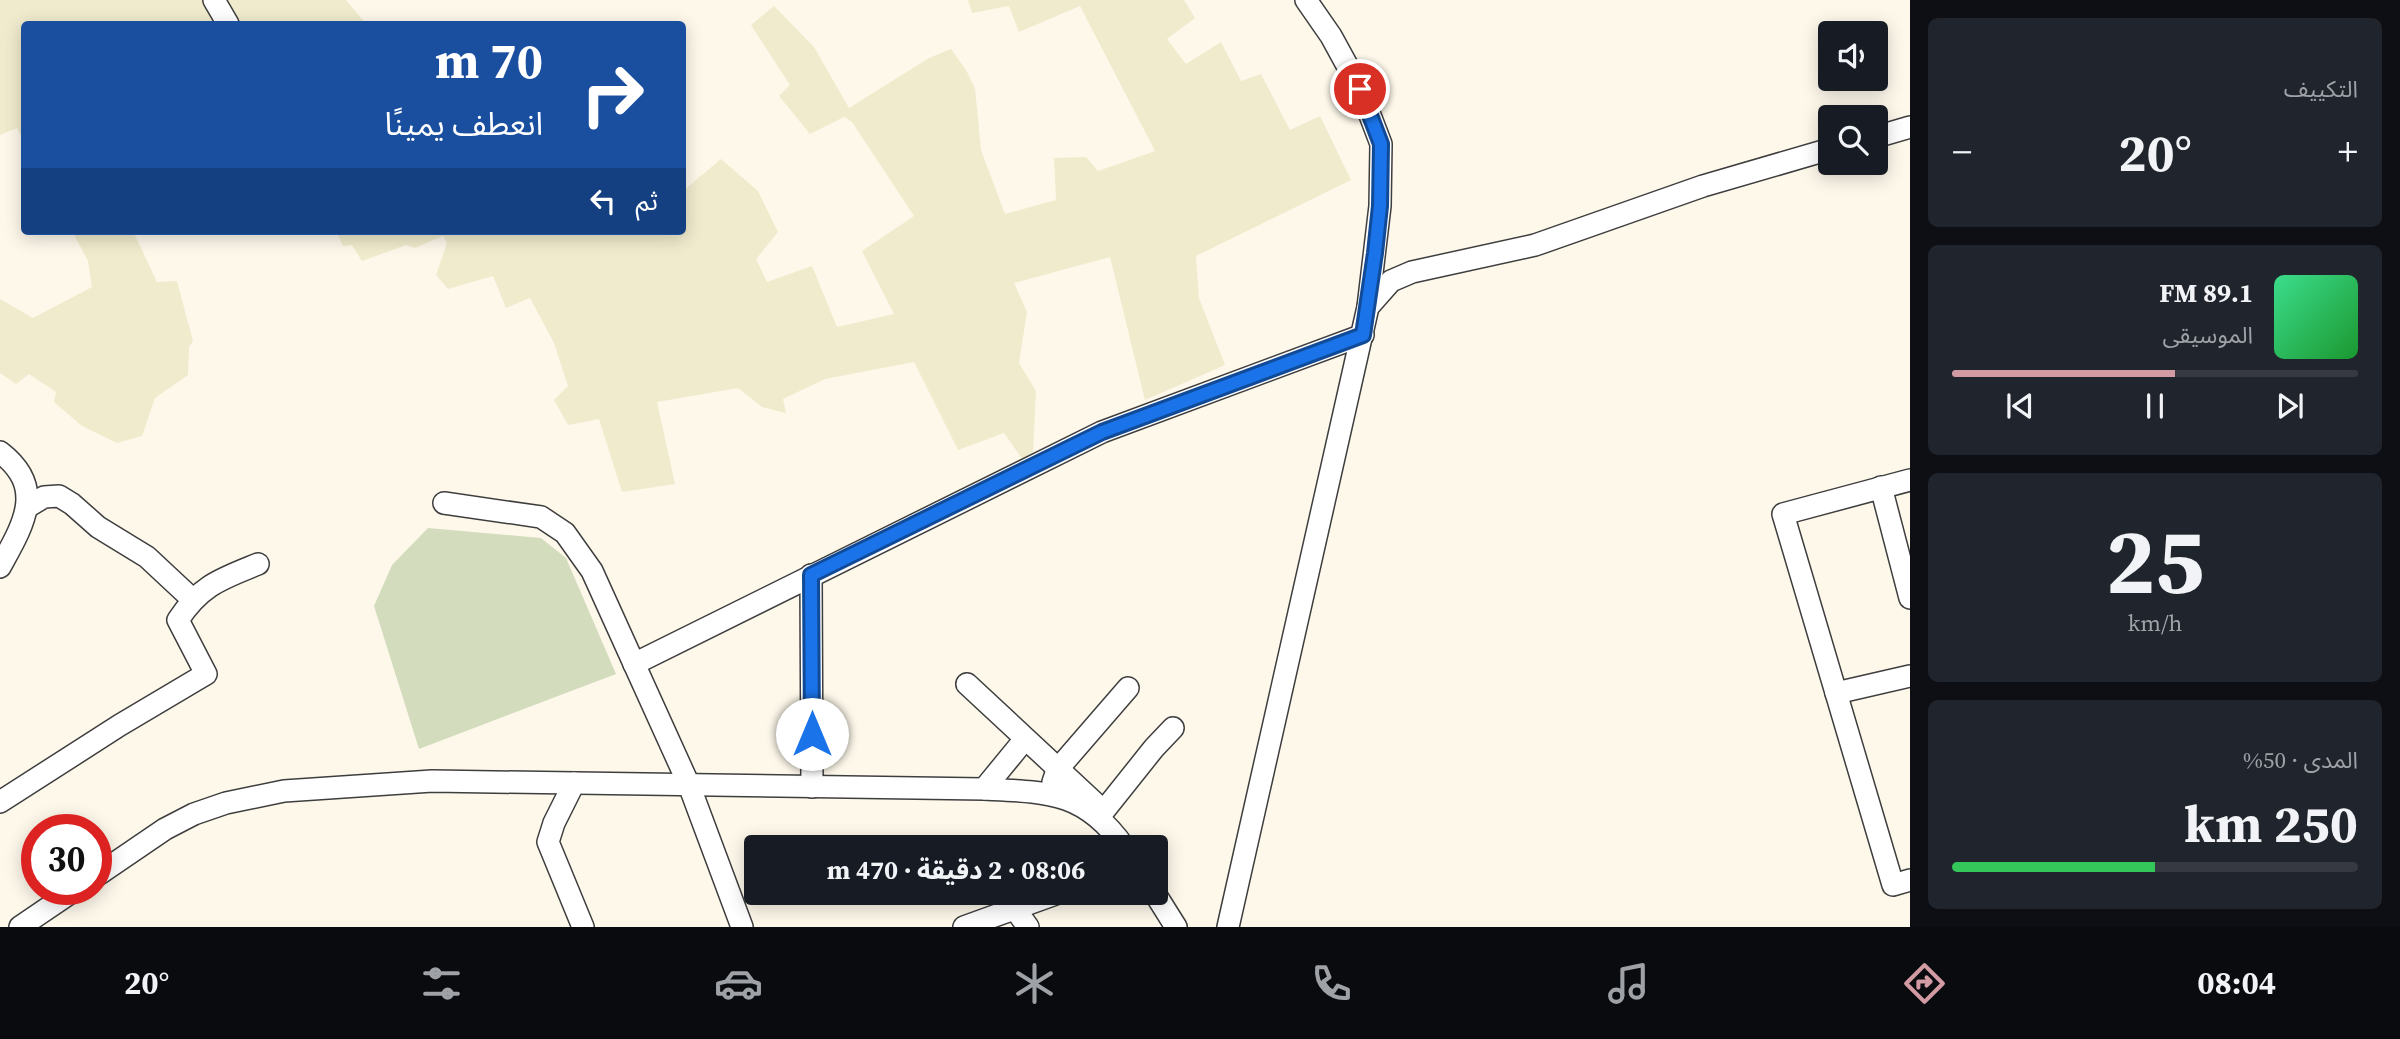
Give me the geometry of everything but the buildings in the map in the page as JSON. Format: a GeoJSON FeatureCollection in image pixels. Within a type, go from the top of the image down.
{"type":"FeatureCollection","features":[{"type":"Feature","properties":{"kind":"street"},"geometry":{"type":"LineString","coordinates":[[214,0],[226,21]]}},
{"type":"Feature","properties":{"kind":"street"},"geometry":{"type":"LineString","coordinates":[[1228,927],[1363,335],[1380,206],[1381,144],[1360,89],[1331,36],[1306,0]]}},
{"type":"Feature","properties":{"kind":"street"},"geometry":{"type":"LineString","coordinates":[[1888,133],[1910,127]]}},
{"type":"Feature","properties":{"kind":"street"},"geometry":{"type":"LineString","coordinates":[[1368,307],[1391,281],[1412,272],[1535,245],[1703,186],[1818,152]]}},
{"type":"Feature","properties":{"kind":"street"},"geometry":{"type":"LineString","coordinates":[[1375,253],[1392,268],[1412,272]]}},
{"type":"Feature","properties":{"kind":"street"},"geometry":{"type":"LineString","coordinates":[[634,664],[1102,432],[1363,335]]}},
{"type":"Feature","properties":{"kind":"street"},"geometry":{"type":"LineString","coordinates":[[0,452],[15,464],[24,482],[29,506],[23,526],[0,567]]}},
{"type":"Feature","properties":{"kind":"street"},"geometry":{"type":"LineString","coordinates":[[1910,480],[1783,514],[1893,885],[1910,880]]}},
{"type":"Feature","properties":{"kind":"street"},"geometry":{"type":"LineString","coordinates":[[1881,487],[1908,586]]}},
{"type":"Feature","properties":{"kind":"street"},"geometry":{"type":"LineString","coordinates":[[29,506],[44,497],[59,496],[98,527],[147,557],[192,599]]}},
{"type":"Feature","properties":{"kind":"street"},"geometry":{"type":"LineString","coordinates":[[444,503],[541,517],[565,533],[592,570],[689,785],[742,927]]}},
{"type":"Feature","properties":{"kind":"street"},"geometry":{"type":"LineString","coordinates":[[0,802],[206,674],[178,620],[192,599],[220,579],[258,564]]}},
{"type":"Feature","properties":{"kind":"street"},"geometry":{"type":"LineString","coordinates":[[811,575],[812,787]]}},
{"type":"Feature","properties":{"kind":"street"},"geometry":{"type":"LineString","coordinates":[[1836,693],[1910,676]]}},
{"type":"Feature","properties":{"kind":"street"},"geometry":{"type":"LineString","coordinates":[[967,684],[1101,814],[1116,835]]}},
{"type":"Feature","properties":{"kind":"street"},"geometry":{"type":"LineString","coordinates":[[1049,793],[1057,770],[1128,688]]}},
{"type":"Feature","properties":{"kind":"street"},"geometry":{"type":"LineString","coordinates":[[1101,814],[1173,728]]}},
{"type":"Feature","properties":{"kind":"street"},"geometry":{"type":"LineString","coordinates":[[984,789],[1025,739]]}},
{"type":"Feature","properties":{"kind":"street"},"geometry":{"type":"LineString","coordinates":[[112,865],[165,829],[194,814],[226,803],[284,791],[432,781],[984,789],[1049,793],[1101,814]]}},
{"type":"Feature","properties":{"kind":"street"},"geometry":{"type":"LineString","coordinates":[[574,783],[554,823],[548,842],[583,927]]}},
{"type":"Feature","properties":{"kind":"street"},"geometry":{"type":"LineString","coordinates":[[20,927],[52,905]]}},
{"type":"Feature","properties":{"kind":"street"},"geometry":{"type":"LineString","coordinates":[[964,927],[1026,905]]}},
{"type":"Feature","properties":{"kind":"street"},"geometry":{"type":"LineString","coordinates":[[1162,905],[1176,927]]}},
{"type":"Feature","properties":{"kind":"street"},"geometry":{"type":"LineString","coordinates":[[1015,909],[1028,927]]}},
{"type":"Feature","properties":{"kind":"shaded area"},"geometry":{"type":"Polygon","coordinates":[[[0,0],[346,0],[364,21],[21,21],[21,136],[17,128],[0,135],[0,0]]]}},
{"type":"Feature","properties":{"kind":"shaded area"},"geometry":{"type":"Polygon","coordinates":[[[968,0],[1184,0],[1195,18],[1167,39],[1186,64],[1221,42],[1241,81],[1261,74],[1290,130],[1320,116],[1351,180],[1196,256],[1199,298],[1225,365],[1145,400],[1110,257],[1014,283],[1027,312],[1019,363],[1036,391],[1033,452],[1023,460],[1004,433],[958,450],[914,362],[825,379],[783,399],[786,413],[762,407],[738,388],[657,402],[675,484],[622,492],[599,419],[568,425],[554,400],[568,386],[554,343],[530,298],[506,308],[493,276],[448,289],[436,275],[447,243],[443,236],[415,248],[406,245],[362,261],[352,245],[343,246],[338,235],[686,235],[686,188],[721,159],[758,191],[778,232],[756,259],[767,282],[812,266],[837,327],[894,314],[862,251],[914,216],[852,122],[844,117],[810,134],[779,96],[790,85],[751,25],[774,6],[814,47],[849,108],[929,58],[951,49],[975,88],[981,150],[1005,214],[1056,200],[1054,158],[1086,157],[1098,171],[1155,151],[1080,6],[1019,32],[1009,6],[972,13],[968,0]]]}},
{"type":"Feature","properties":{"kind":"shaded area"},"geometry":{"type":"Polygon","coordinates":[[[74,235],[135,235],[157,282],[177,281],[193,341],[189,347],[188,375],[155,398],[142,436],[117,443],[82,426],[54,402],[56,392],[29,374],[16,384],[0,373],[0,299],[33,318],[92,287],[88,261],[74,235]]]}},
{"type":"Feature","properties":{"kind":"green space"},"geometry":{"type":"Polygon","coordinates":[[[428,528],[541,538],[566,558],[616,674],[419,749],[374,606],[392,565],[428,528]]]}},
{"type":"Feature","properties":{"kind":"route"},"geometry":{"type":"LineString","coordinates":[[812,734],[811,575],[1102,432],[1363,335],[1380,206],[1381,144],[1360,89]]}}]}
